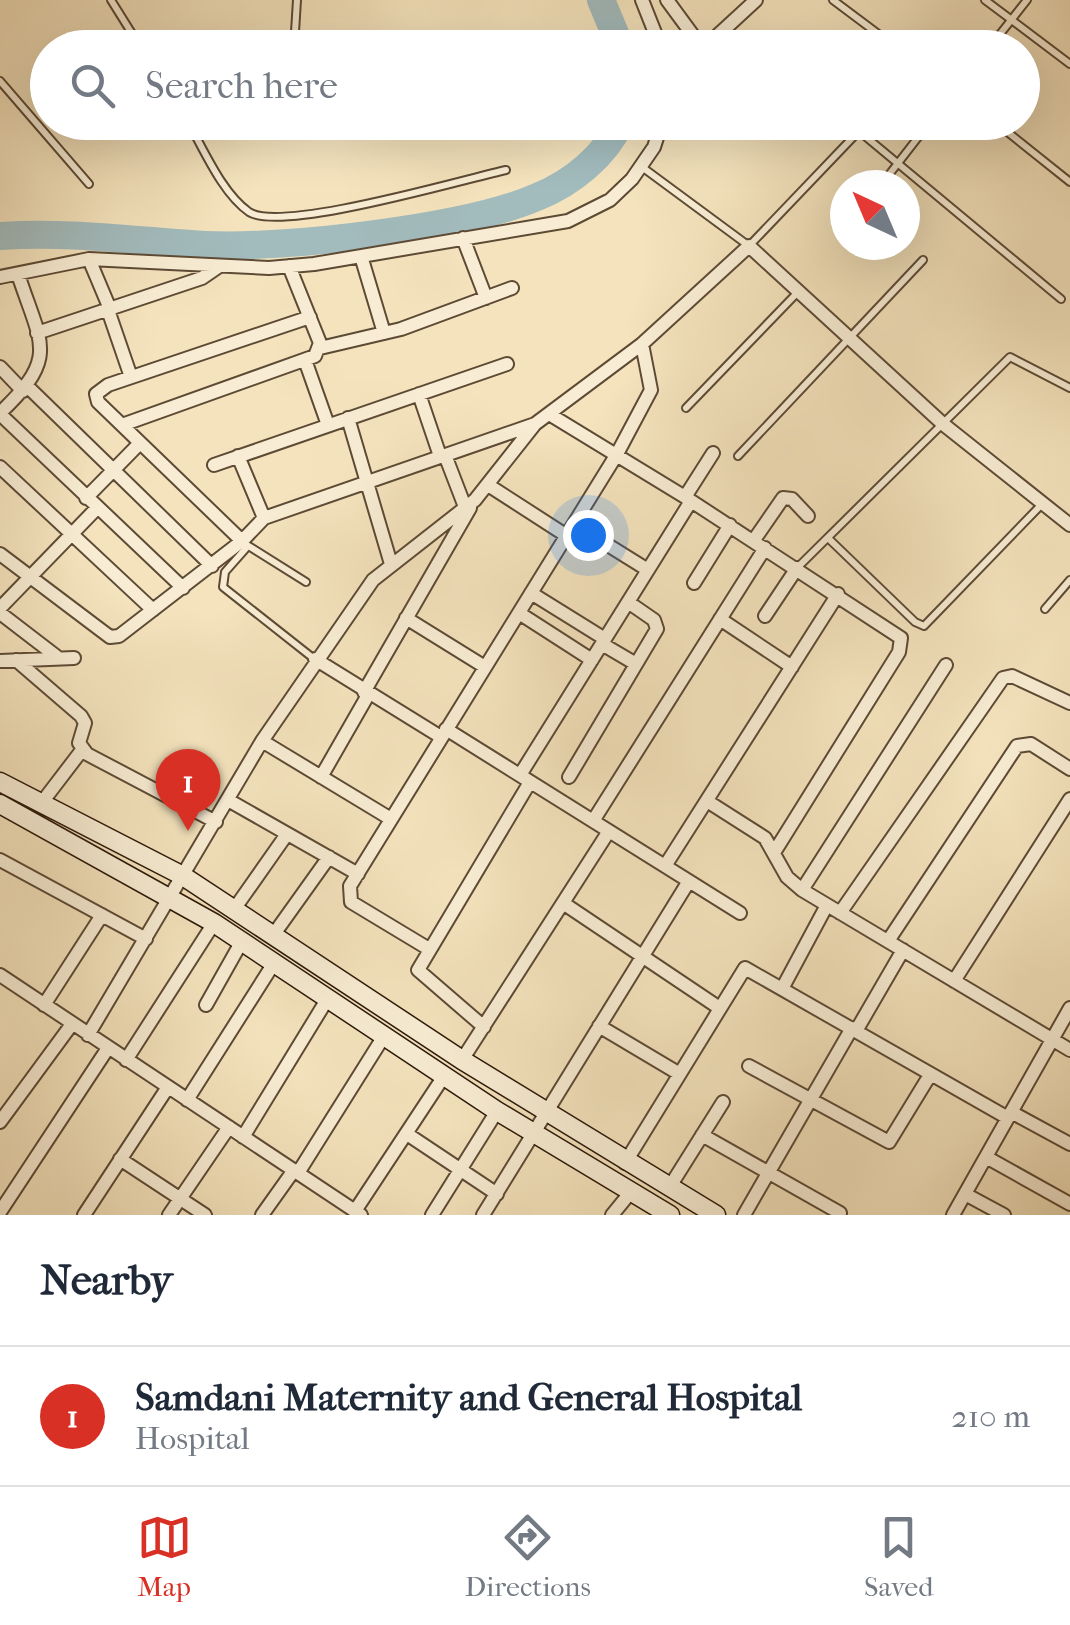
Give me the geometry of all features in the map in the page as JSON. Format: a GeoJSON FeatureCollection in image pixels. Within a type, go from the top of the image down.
{"type":"FeatureCollection","features":[{"type":"Feature","properties":{"kind":"main road"},"geometry":{"type":"LineString","coordinates":[[0,782],[183,876],[462,1060],[625,1163],[716,1215]]}},
{"type":"Feature","properties":{"kind":"main road"},"geometry":{"type":"LineString","coordinates":[[0,804],[172,897],[444,1076],[630,1194],[670,1215]]}},
{"type":"Feature","properties":{"kind":"street"},"geometry":{"type":"LineString","coordinates":[[642,0],[654,30]]}},
{"type":"Feature","properties":{"kind":"street"},"geometry":{"type":"LineString","coordinates":[[668,0],[689,30]]}},
{"type":"Feature","properties":{"kind":"street"},"geometry":{"type":"LineString","coordinates":[[724,30],[756,0]]}},
{"type":"Feature","properties":{"kind":"street"},"geometry":{"type":"LineString","coordinates":[[0,278],[90,259],[218,267],[289,266],[587,215],[610,200],[641,166],[653,140]]}},
{"type":"Feature","properties":{"kind":"street"},"geometry":{"type":"LineString","coordinates":[[464,238],[486,298]]}},
{"type":"Feature","properties":{"kind":"street"},"geometry":{"type":"LineString","coordinates":[[88,1035],[262,741],[355,601],[391,564],[470,504],[535,424],[642,344],[748,246],[943,424],[1070,524]]}},
{"type":"Feature","properties":{"kind":"street"},"geometry":{"type":"LineString","coordinates":[[361,256],[384,333]]}},
{"type":"Feature","properties":{"kind":"street"},"geometry":{"type":"LineString","coordinates":[[90,259],[131,377]]}},
{"type":"Feature","properties":{"kind":"street"},"geometry":{"type":"LineString","coordinates":[[289,266],[320,348]]}},
{"type":"Feature","properties":{"kind":"street"},"geometry":{"type":"LineString","coordinates":[[37,333],[202,278],[218,267]]}},
{"type":"Feature","properties":{"kind":"street"},"geometry":{"type":"LineString","coordinates":[[18,274],[42,362],[25,388],[0,414],[183,588]]}},
{"type":"Feature","properties":{"kind":"street"},"geometry":{"type":"LineString","coordinates":[[122,425],[305,360],[320,348],[384,333],[512,288]]}},
{"type":"Feature","properties":{"kind":"street"},"geometry":{"type":"LineString","coordinates":[[245,544],[122,425],[96,394],[131,377],[310,317]]}},
{"type":"Feature","properties":{"kind":"street"},"geometry":{"type":"LineString","coordinates":[[428,949],[351,902],[347,895],[617,454],[651,390],[642,344]]}},
{"type":"Feature","properties":{"kind":"street"},"geometry":{"type":"LineString","coordinates":[[305,360],[328,425]]}},
{"type":"Feature","properties":{"kind":"street"},"geometry":{"type":"LineString","coordinates":[[214,465],[508,364]]}},
{"type":"Feature","properties":{"kind":"street"},"geometry":{"type":"LineString","coordinates":[[0,366],[115,469],[212,566]]}},
{"type":"Feature","properties":{"kind":"street"},"geometry":{"type":"LineString","coordinates":[[420,394],[443,456],[470,504]]}},
{"type":"Feature","properties":{"kind":"street"},"geometry":{"type":"LineString","coordinates":[[548,414],[899,635],[902,644],[775,851]]}},
{"type":"Feature","properties":{"kind":"street"},"geometry":{"type":"LineString","coordinates":[[348,418],[391,564]]}},
{"type":"Feature","properties":{"kind":"street"},"geometry":{"type":"LineString","coordinates":[[0,554],[110,637],[120,636],[245,544],[264,518],[535,424]]}},
{"type":"Feature","properties":{"kind":"street"},"geometry":{"type":"LineString","coordinates":[[86,498],[140,443]]}},
{"type":"Feature","properties":{"kind":"street"},"geometry":{"type":"LineString","coordinates":[[484,1027],[422,976],[420,964],[712,453]]}},
{"type":"Feature","properties":{"kind":"street"},"geometry":{"type":"LineString","coordinates":[[238,456],[264,518]]}},
{"type":"Feature","properties":{"kind":"street"},"geometry":{"type":"LineString","coordinates":[[0,467],[154,610]]}},
{"type":"Feature","properties":{"kind":"street"},"geometry":{"type":"LineString","coordinates":[[488,485],[648,570]]}},
{"type":"Feature","properties":{"kind":"street"},"geometry":{"type":"LineString","coordinates":[[593,821],[720,620],[783,498],[792,498],[808,516]]}},
{"type":"Feature","properties":{"kind":"street"},"geometry":{"type":"LineString","coordinates":[[321,777],[470,504]]}},
{"type":"Feature","properties":{"kind":"street"},"geometry":{"type":"LineString","coordinates":[[56,656],[0,610],[97,508]]}},
{"type":"Feature","properties":{"kind":"street"},"geometry":{"type":"LineString","coordinates":[[694,584],[730,526]]}},
{"type":"Feature","properties":{"kind":"street"},"geometry":{"type":"LineString","coordinates":[[765,616],[797,568]]}},
{"type":"Feature","properties":{"kind":"street"},"geometry":{"type":"LineString","coordinates":[[531,593],[636,664]]}},
{"type":"Feature","properties":{"kind":"street"},"geometry":{"type":"LineString","coordinates":[[665,866],[838,594]]}},
{"type":"Feature","properties":{"kind":"street"},"geometry":{"type":"LineString","coordinates":[[569,777],[656,624],[628,602]]}},
{"type":"Feature","properties":{"kind":"street"},"geometry":{"type":"LineString","coordinates":[[518,614],[592,660]]}},
{"type":"Feature","properties":{"kind":"street"},"geometry":{"type":"LineString","coordinates":[[406,618],[485,667]]}},
{"type":"Feature","properties":{"kind":"street"},"geometry":{"type":"LineString","coordinates":[[720,620],[792,668]]}},
{"type":"Feature","properties":{"kind":"street"},"geometry":{"type":"LineString","coordinates":[[0,661],[74,658]]}},
{"type":"Feature","properties":{"kind":"street"},"geometry":{"type":"LineString","coordinates":[[314,659],[366,694],[525,778],[740,913]]}},
{"type":"Feature","properties":{"kind":"street"},"geometry":{"type":"LineString","coordinates":[[16,660],[82,716],[82,750],[216,822]]}},
{"type":"Feature","properties":{"kind":"street"},"geometry":{"type":"LineString","coordinates":[[802,890],[946,665]]}},
{"type":"Feature","properties":{"kind":"street"},"geometry":{"type":"LineString","coordinates":[[840,913],[1003,678],[1012,676],[1070,703]]}},
{"type":"Feature","properties":{"kind":"street"},"geometry":{"type":"LineString","coordinates":[[262,741],[391,819]]}},
{"type":"Feature","properties":{"kind":"street"},"geometry":{"type":"LineString","coordinates":[[888,941],[1017,746],[1032,744],[1070,769]]}},
{"type":"Feature","properties":{"kind":"street"},"geometry":{"type":"LineString","coordinates":[[40,805],[82,750]]}},
{"type":"Feature","properties":{"kind":"street"},"geometry":{"type":"LineString","coordinates":[[954,981],[1070,799]]}},
{"type":"Feature","properties":{"kind":"street"},"geometry":{"type":"LineString","coordinates":[[228,800],[358,874]]}},
{"type":"Feature","properties":{"kind":"street"},"geometry":{"type":"LineString","coordinates":[[707,802],[765,838],[787,877],[802,890],[1070,1050]]}},
{"type":"Feature","properties":{"kind":"street"},"geometry":{"type":"LineString","coordinates":[[462,1060],[609,831]]}},
{"type":"Feature","properties":{"kind":"street"},"geometry":{"type":"LineString","coordinates":[[235,908],[287,834]]}},
{"type":"Feature","properties":{"kind":"street"},"geometry":{"type":"LineString","coordinates":[[274,934],[328,857]]}},
{"type":"Feature","properties":{"kind":"street"},"geometry":{"type":"LineString","coordinates":[[0,860],[146,939]]}},
{"type":"Feature","properties":{"kind":"street"},"geometry":{"type":"LineString","coordinates":[[484,1215],[690,881]]}},
{"type":"Feature","properties":{"kind":"street"},"geometry":{"type":"LineString","coordinates":[[563,902],[718,1008]]}},
{"type":"Feature","properties":{"kind":"street"},"geometry":{"type":"LineString","coordinates":[[783,987],[827,905]]}},
{"type":"Feature","properties":{"kind":"street"},"geometry":{"type":"LineString","coordinates":[[44,1005],[102,915]]}},
{"type":"Feature","properties":{"kind":"street"},"geometry":{"type":"LineString","coordinates":[[126,1060],[214,923]]}},
{"type":"Feature","properties":{"kind":"street"},"geometry":{"type":"LineString","coordinates":[[206,1004],[242,941]]}},
{"type":"Feature","properties":{"kind":"street"},"geometry":{"type":"LineString","coordinates":[[744,1215],[903,950]]}},
{"type":"Feature","properties":{"kind":"street"},"geometry":{"type":"LineString","coordinates":[[186,1100],[274,963]]}},
{"type":"Feature","properties":{"kind":"street"},"geometry":{"type":"LineString","coordinates":[[625,1163],[745,968],[930,1075],[1070,1144]]}},
{"type":"Feature","properties":{"kind":"street"},"geometry":{"type":"LineString","coordinates":[[0,975],[352,1212],[444,1076]]}},
{"type":"Feature","properties":{"kind":"street"},"geometry":{"type":"LineString","coordinates":[[243,1137],[328,998]]}},
{"type":"Feature","properties":{"kind":"street"},"geometry":{"type":"LineString","coordinates":[[953,1215],[1070,1008]]}},
{"type":"Feature","properties":{"kind":"street"},"geometry":{"type":"LineString","coordinates":[[0,1122],[72,1024]]}},
{"type":"Feature","properties":{"kind":"street"},"geometry":{"type":"LineString","coordinates":[[599,1026],[678,1073]]}},
{"type":"Feature","properties":{"kind":"street"},"geometry":{"type":"LineString","coordinates":[[262,1215],[296,1172],[384,1036]]}},
{"type":"Feature","properties":{"kind":"street"},"geometry":{"type":"LineString","coordinates":[[0,1212],[108,1048]]}},
{"type":"Feature","properties":{"kind":"street"},"geometry":{"type":"LineString","coordinates":[[749,1066],[809,1102],[889,1142],[930,1075]]}},
{"type":"Feature","properties":{"kind":"street"},"geometry":{"type":"LineString","coordinates":[[84,1215],[168,1087]]}},
{"type":"Feature","properties":{"kind":"street"},"geometry":{"type":"LineString","coordinates":[[669,1188],[722,1102]]}},
{"type":"Feature","properties":{"kind":"street"},"geometry":{"type":"LineString","coordinates":[[432,1215],[498,1110]]}},
{"type":"Feature","properties":{"kind":"street"},"geometry":{"type":"LineString","coordinates":[[170,1215],[229,1128]]}},
{"type":"Feature","properties":{"kind":"street"},"geometry":{"type":"LineString","coordinates":[[407,1134],[497,1194]]}},
{"type":"Feature","properties":{"kind":"street"},"geometry":{"type":"LineString","coordinates":[[702,1135],[840,1213]]}},
{"type":"Feature","properties":{"kind":"street"},"geometry":{"type":"LineString","coordinates":[[986,1157],[1070,1204]]}},
{"type":"Feature","properties":{"kind":"street"},"geometry":{"type":"LineString","coordinates":[[120,1159],[205,1215]]}},
{"type":"Feature","properties":{"kind":"street"},"geometry":{"type":"LineString","coordinates":[[612,1215],[630,1194]]}},
{"type":"Feature","properties":{"kind":"street"},"geometry":{"type":"LineString","coordinates":[[965,1194],[1004,1215]]}},
{"type":"Feature","properties":{"kind":"lane"},"geometry":{"type":"LineString","coordinates":[[111,0],[130,30]]}},
{"type":"Feature","properties":{"kind":"lane"},"geometry":{"type":"LineString","coordinates":[[295,30],[296,0]]}},
{"type":"Feature","properties":{"kind":"lane"},"geometry":{"type":"LineString","coordinates":[[834,0],[873,30]]}},
{"type":"Feature","properties":{"kind":"lane"},"geometry":{"type":"LineString","coordinates":[[985,0],[1024,30]]}},
{"type":"Feature","properties":{"kind":"lane"},"geometry":{"type":"LineString","coordinates":[[1004,30],[1027,0]]}},
{"type":"Feature","properties":{"kind":"lane"},"geometry":{"type":"LineString","coordinates":[[1040,42],[1070,64]]}},
{"type":"Feature","properties":{"kind":"lane"},"geometry":{"type":"LineString","coordinates":[[0,80],[30,115]]}},
{"type":"Feature","properties":{"kind":"lane"},"geometry":{"type":"LineString","coordinates":[[51,140],[89,184]]}},
{"type":"Feature","properties":{"kind":"lane"},"geometry":{"type":"LineString","coordinates":[[200,140],[249,212],[271,220],[310,215],[506,170]]}},
{"type":"Feature","properties":{"kind":"lane"},"geometry":{"type":"LineString","coordinates":[[641,166],[748,246],[849,140]]}},
{"type":"Feature","properties":{"kind":"lane"},"geometry":{"type":"LineString","coordinates":[[869,140],[1060,299]]}},
{"type":"Feature","properties":{"kind":"lane"},"geometry":{"type":"LineString","coordinates":[[893,170],[916,140]]}},
{"type":"Feature","properties":{"kind":"lane"},"geometry":{"type":"LineString","coordinates":[[1018,140],[1070,182]]}},
{"type":"Feature","properties":{"kind":"lane"},"geometry":{"type":"LineString","coordinates":[[738,456],[923,260]]}},
{"type":"Feature","properties":{"kind":"lane"},"geometry":{"type":"LineString","coordinates":[[686,408],[798,292]]}},
{"type":"Feature","properties":{"kind":"lane"},"geometry":{"type":"LineString","coordinates":[[797,568],[1010,357],[1070,388]]}},
{"type":"Feature","properties":{"kind":"lane"},"geometry":{"type":"LineString","coordinates":[[828,538],[915,622],[924,626],[1043,504]]}},
{"type":"Feature","properties":{"kind":"lane"},"geometry":{"type":"LineString","coordinates":[[306,582],[245,544],[225,572],[228,594],[314,659]]}},
{"type":"Feature","properties":{"kind":"lane"},"geometry":{"type":"LineString","coordinates":[[1045,609],[1070,580]]}},
{"type":"Feature","properties":{"kind":"waterway"},"geometry":{"type":"LineString","coordinates":[[601,0],[614,30]]}},
{"type":"Feature","properties":{"kind":"waterway"},"geometry":{"type":"LineString","coordinates":[[0,236],[240,245],[327,240],[422,227],[506,208],[550,191],[575,176],[610,140]]}},
{"type":"Feature","properties":{"kind":"place","name":"Samdani Maternity and General Hospital"},"geometry":{"type":"Point","coordinates":[188,831]}}]}
